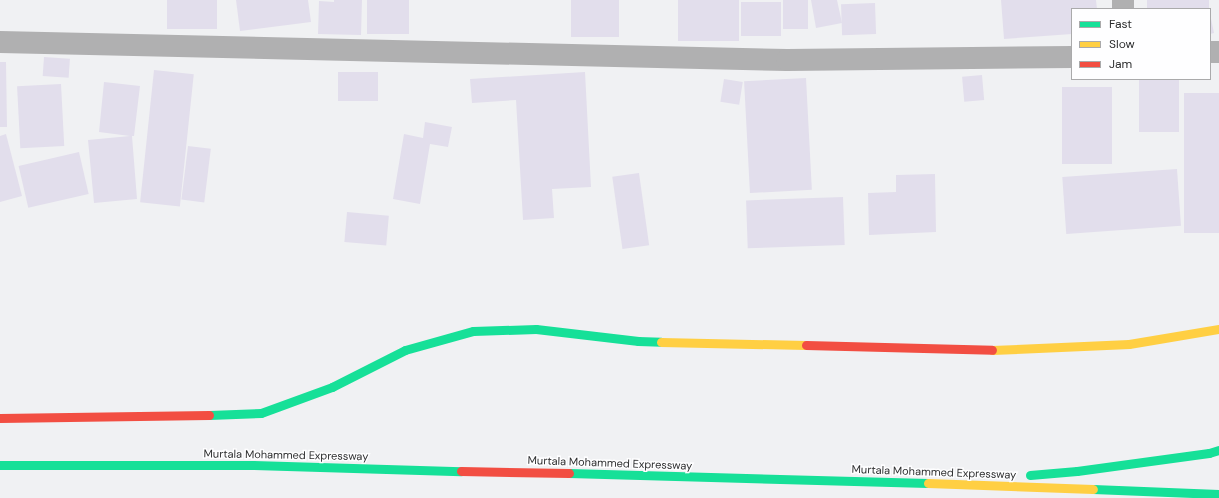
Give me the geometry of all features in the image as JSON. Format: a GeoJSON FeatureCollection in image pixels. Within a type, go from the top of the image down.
{"type":"FeatureCollection","features":[{"type":"Feature","properties":{"kind":"main road"},"geometry":{"type":"LineString","coordinates":[[0,418],[154,417],[261,413],[332,387],[405,350],[473,331],[536,329],[638,341],[990,350],[1130,344],[1219,328]]}},
{"type":"Feature","properties":{"kind":"main road"},"geometry":{"type":"LineString","coordinates":[[931,483],[1078,471],[1209,453],[1219,450]]}},
{"type":"Feature","properties":{"kind":"main road","name":"Murtala Mohammed Expressway"},"geometry":{"type":"LineString","coordinates":[[0,465],[253,465],[931,483],[1219,494]]}},
{"type":"Feature","properties":{"kind":"street"},"geometry":{"type":"LineString","coordinates":[[0,42],[787,60],[1071,57]]}},
{"type":"Feature","properties":{"kind":"building"},"geometry":{"type":"Polygon","coordinates":[[[167,0],[217,0],[217,29],[167,29],[167,0]]]}},
{"type":"Feature","properties":{"kind":"building"},"geometry":{"type":"Polygon","coordinates":[[[236,0],[308,0],[311,22],[240,31],[236,0]]]}},
{"type":"Feature","properties":{"kind":"building"},"geometry":{"type":"Polygon","coordinates":[[[334,0],[362,0],[361,35],[318,34],[319,1],[334,2],[334,0]]]}},
{"type":"Feature","properties":{"kind":"building"},"geometry":{"type":"Polygon","coordinates":[[[367,0],[409,0],[409,34],[367,34],[367,0]]]}},
{"type":"Feature","properties":{"kind":"building"},"geometry":{"type":"Polygon","coordinates":[[[571,0],[619,0],[619,37],[571,37],[571,0]]]}},
{"type":"Feature","properties":{"kind":"building"},"geometry":{"type":"Polygon","coordinates":[[[678,0],[739,0],[739,41],[678,41],[678,0]]]}},
{"type":"Feature","properties":{"kind":"building"},"geometry":{"type":"Polygon","coordinates":[[[783,0],[808,0],[808,29],[783,29],[783,0]]]}},
{"type":"Feature","properties":{"kind":"building"},"geometry":{"type":"Polygon","coordinates":[[[811,0],[837,0],[842,23],[816,28],[811,0]]]}},
{"type":"Feature","properties":{"kind":"building"},"geometry":{"type":"Polygon","coordinates":[[[1001,0],[1096,0],[1097,8],[1071,8],[1071,34],[1004,39],[1001,0]]]}},
{"type":"Feature","properties":{"kind":"building"},"geometry":{"type":"Polygon","coordinates":[[[1147,0],[1209,0],[1209,8],[1147,8],[1147,0]]]}},
{"type":"Feature","properties":{"kind":"building"},"geometry":{"type":"Polygon","coordinates":[[[741,2],[781,2],[781,36],[741,36],[741,2]]]}},
{"type":"Feature","properties":{"kind":"building"},"geometry":{"type":"Polygon","coordinates":[[[875,3],[876,34],[842,35],[841,4],[875,3]]]}},
{"type":"Feature","properties":{"kind":"building"},"geometry":{"type":"Polygon","coordinates":[[[1211,19],[1214,33],[1211,34],[1211,19]]]}},
{"type":"Feature","properties":{"kind":"building"},"geometry":{"type":"Polygon","coordinates":[[[44,57],[70,59],[69,78],[43,76],[44,57]]]}},
{"type":"Feature","properties":{"kind":"building"},"geometry":{"type":"Polygon","coordinates":[[[0,62],[6,62],[7,127],[0,127],[0,62]]]}},
{"type":"Feature","properties":{"kind":"building"},"geometry":{"type":"Polygon","coordinates":[[[154,70],[194,74],[180,206],[140,202],[154,70]]]}},
{"type":"Feature","properties":{"kind":"building"},"geometry":{"type":"Polygon","coordinates":[[[338,72],[378,72],[378,101],[338,101],[338,72]]]}},
{"type":"Feature","properties":{"kind":"building"},"geometry":{"type":"Polygon","coordinates":[[[585,72],[591,187],[552,189],[554,218],[523,220],[516,100],[472,103],[470,79],[585,72]]]}},
{"type":"Feature","properties":{"kind":"building"},"geometry":{"type":"Polygon","coordinates":[[[982,75],[984,100],[964,102],[962,77],[982,75]]]}},
{"type":"Feature","properties":{"kind":"building"},"geometry":{"type":"Polygon","coordinates":[[[806,78],[812,190],[750,193],[744,81],[806,78]]]}},
{"type":"Feature","properties":{"kind":"building"},"geometry":{"type":"Polygon","coordinates":[[[724,79],[743,82],[739,105],[720,102],[724,79]]]}},
{"type":"Feature","properties":{"kind":"building"},"geometry":{"type":"Polygon","coordinates":[[[1139,80],[1179,80],[1179,132],[1139,132],[1139,80]]]}},
{"type":"Feature","properties":{"kind":"building"},"geometry":{"type":"Polygon","coordinates":[[[104,82],[140,86],[134,136],[132,136],[137,199],[94,203],[88,140],[130,136],[99,132],[104,82]]]}},
{"type":"Feature","properties":{"kind":"building"},"geometry":{"type":"Polygon","coordinates":[[[61,84],[64,146],[20,148],[17,86],[61,84]]]}},
{"type":"Feature","properties":{"kind":"building"},"geometry":{"type":"Polygon","coordinates":[[[1062,87],[1112,87],[1112,164],[1062,164],[1062,87]]]}},
{"type":"Feature","properties":{"kind":"building"},"geometry":{"type":"Polygon","coordinates":[[[1184,93],[1219,93],[1219,233],[1184,233],[1184,93]]]}},
{"type":"Feature","properties":{"kind":"building"},"geometry":{"type":"Polygon","coordinates":[[[425,122],[452,127],[448,147],[430,144],[420,204],[393,199],[404,134],[423,138],[425,122]]]}},
{"type":"Feature","properties":{"kind":"building"},"geometry":{"type":"Polygon","coordinates":[[[6,134],[22,196],[0,202],[0,136],[6,134]]]}},
{"type":"Feature","properties":{"kind":"building"},"geometry":{"type":"Polygon","coordinates":[[[188,146],[211,149],[204,202],[181,200],[188,146]]]}},
{"type":"Feature","properties":{"kind":"building"},"geometry":{"type":"Polygon","coordinates":[[[79,152],[89,194],[28,208],[19,166],[79,152]]]}},
{"type":"Feature","properties":{"kind":"building"},"geometry":{"type":"Polygon","coordinates":[[[1177,169],[1181,226],[1066,234],[1062,177],[1177,169]]]}},
{"type":"Feature","properties":{"kind":"building"},"geometry":{"type":"Polygon","coordinates":[[[639,173],[649,245],[622,249],[612,177],[639,173]]]}},
{"type":"Feature","properties":{"kind":"building"},"geometry":{"type":"Polygon","coordinates":[[[935,174],[936,232],[869,235],[868,193],[896,192],[896,175],[935,174]]]}},
{"type":"Feature","properties":{"kind":"building"},"geometry":{"type":"Polygon","coordinates":[[[843,197],[845,245],[748,248],[746,200],[843,197]]]}},
{"type":"Feature","properties":{"kind":"building"},"geometry":{"type":"Polygon","coordinates":[[[347,212],[389,216],[386,246],[344,242],[347,212]]]}},
{"type":"Feature","properties":{"kind":"traffic: fast"},"geometry":{"type":"LineString","coordinates":[[209,415],[261,413],[332,387],[405,350],[473,331],[536,329],[638,341],[661,342]]}},
{"type":"Feature","properties":{"kind":"traffic: fast"},"geometry":{"type":"LineString","coordinates":[[1030,475],[1077,471],[1209,453],[1219,450]]}},
{"type":"Feature","properties":{"kind":"traffic: fast"},"geometry":{"type":"LineString","coordinates":[[0,465],[253,465],[461,471]]}},
{"type":"Feature","properties":{"kind":"traffic: fast"},"geometry":{"type":"LineString","coordinates":[[569,473],[928,483]]}},
{"type":"Feature","properties":{"kind":"traffic: fast"},"geometry":{"type":"LineString","coordinates":[[1093,489],[1219,494]]}},
{"type":"Feature","properties":{"kind":"traffic: slow"},"geometry":{"type":"LineString","coordinates":[[992,350],[1129,344],[1219,329]]}},
{"type":"Feature","properties":{"kind":"traffic: slow"},"geometry":{"type":"LineString","coordinates":[[661,342],[806,345]]}},
{"type":"Feature","properties":{"kind":"traffic: slow"},"geometry":{"type":"LineString","coordinates":[[928,483],[1093,489]]}},
{"type":"Feature","properties":{"kind":"traffic: jam"},"geometry":{"type":"LineString","coordinates":[[806,345],[992,350]]}},
{"type":"Feature","properties":{"kind":"traffic: jam"},"geometry":{"type":"LineString","coordinates":[[0,418],[209,415]]}},
{"type":"Feature","properties":{"kind":"traffic: jam"},"geometry":{"type":"LineString","coordinates":[[461,471],[569,473]]}}]}
